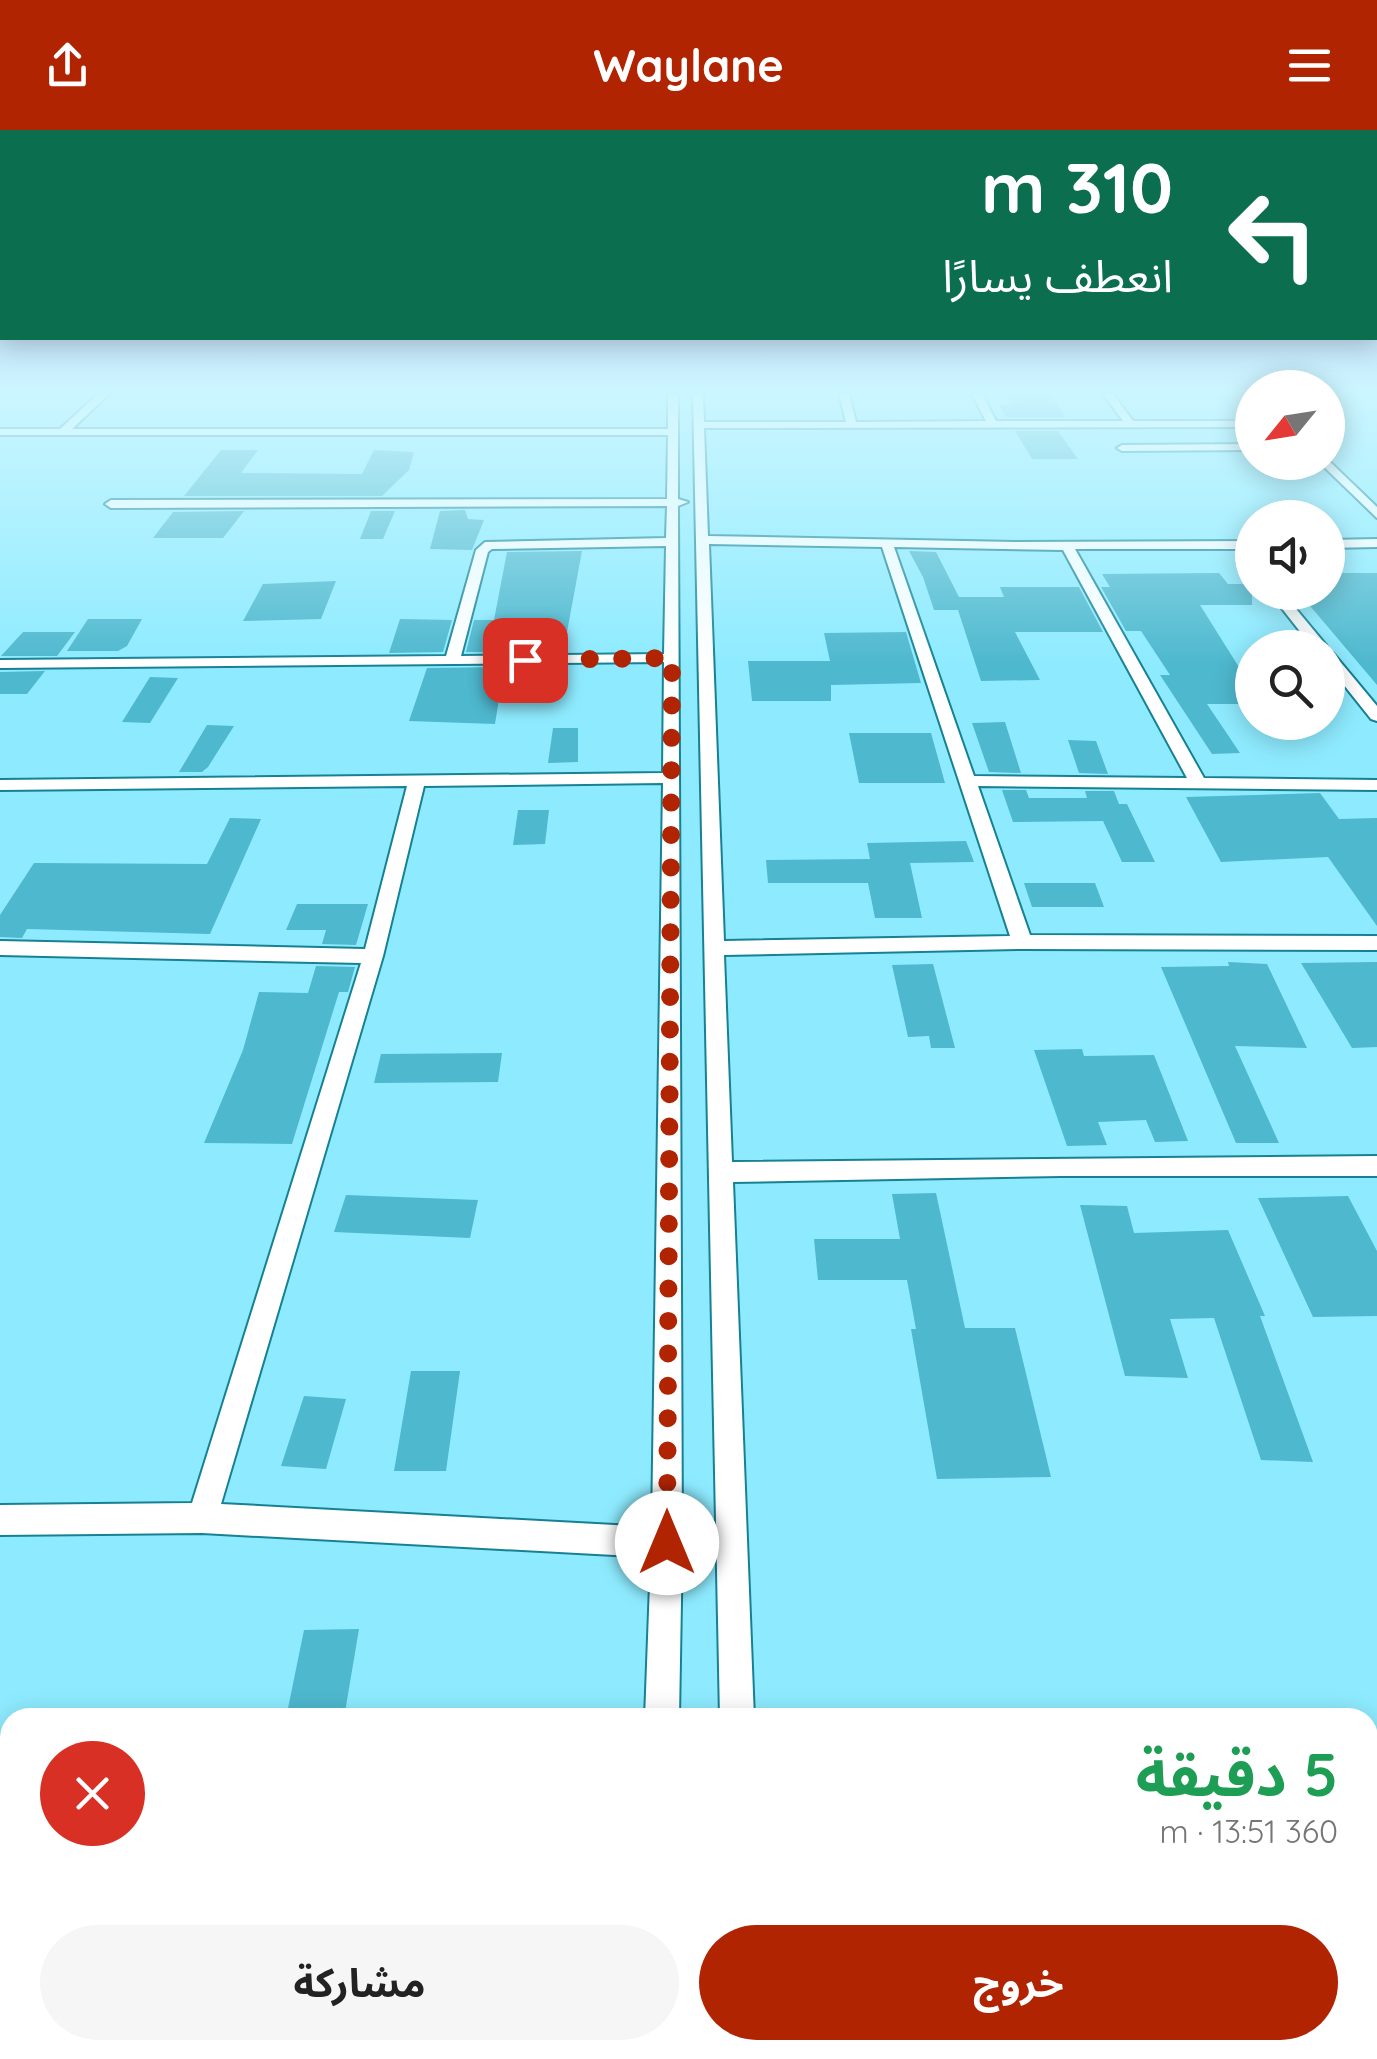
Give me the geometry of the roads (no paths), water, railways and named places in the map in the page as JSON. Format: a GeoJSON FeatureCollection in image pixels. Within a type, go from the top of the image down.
{"type":"FeatureCollection","features":[{"type":"Feature","properties":{"kind":"street"},"geometry":{"type":"LineString","coordinates":[[662,1708],[667,1543],[671,484]]}},
{"type":"Feature","properties":{"kind":"street"},"geometry":{"type":"LineString","coordinates":[[700,484],[736,1708]]}},
{"type":"Feature","properties":{"kind":"street"},"geometry":{"type":"LineString","coordinates":[[1350,484],[1371,502],[1377,514]]}},
{"type":"Feature","properties":{"kind":"street"},"geometry":{"type":"LineString","coordinates":[[111,504],[700,502]]}},
{"type":"Feature","properties":{"kind":"street"},"geometry":{"type":"LineString","coordinates":[[702,540],[1235,546]]}},
{"type":"Feature","properties":{"kind":"street"},"geometry":{"type":"LineString","coordinates":[[452,660],[482,550],[489,545],[670,542]]}},
{"type":"Feature","properties":{"kind":"street"},"geometry":{"type":"LineString","coordinates":[[1345,543],[1377,542]]}},
{"type":"Feature","properties":{"kind":"street"},"geometry":{"type":"LineString","coordinates":[[887,544],[1022,942]]}},
{"type":"Feature","properties":{"kind":"street"},"geometry":{"type":"LineString","coordinates":[[1067,546],[1200,784]]}},
{"type":"Feature","properties":{"kind":"street"},"geometry":{"type":"LineString","coordinates":[[1290,610],[1306,630]]}},
{"type":"Feature","properties":{"kind":"street"},"geometry":{"type":"LineString","coordinates":[[0,664],[672,658]]}},
{"type":"Feature","properties":{"kind":"street"},"geometry":{"type":"LineString","coordinates":[[1345,677],[1377,716]]}},
{"type":"Feature","properties":{"kind":"street"},"geometry":{"type":"LineString","coordinates":[[202,1518],[373,956],[418,778]]}},
{"type":"Feature","properties":{"kind":"street"},"geometry":{"type":"LineString","coordinates":[[0,785],[670,778]]}},
{"type":"Feature","properties":{"kind":"street"},"geometry":{"type":"LineString","coordinates":[[966,781],[1377,784]]}},
{"type":"Feature","properties":{"kind":"street"},"geometry":{"type":"LineString","coordinates":[[715,948],[1022,942],[1377,944]]}},
{"type":"Feature","properties":{"kind":"street"},"geometry":{"type":"LineString","coordinates":[[0,948],[373,956]]}},
{"type":"Feature","properties":{"kind":"street"},"geometry":{"type":"LineString","coordinates":[[721,1172],[1377,1166]]}},
{"type":"Feature","properties":{"kind":"street"},"geometry":{"type":"LineString","coordinates":[[0,1520],[202,1518],[667,1543]]}}]}
